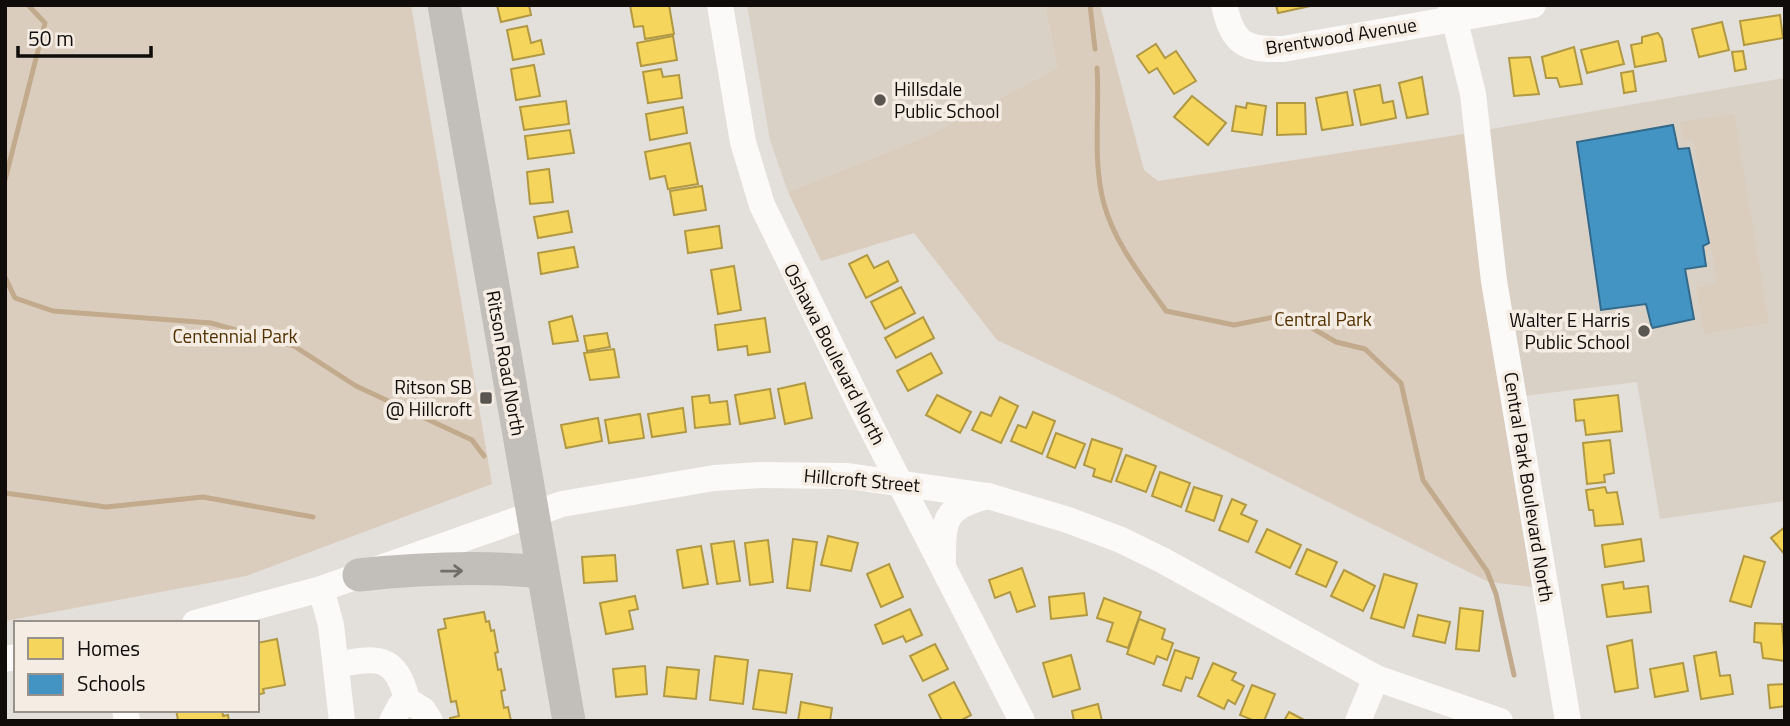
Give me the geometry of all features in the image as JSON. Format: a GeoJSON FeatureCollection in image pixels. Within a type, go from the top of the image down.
{"type":"FeatureCollection","features":[{"type":"Feature","properties":{"kind":"main road","name":"Ritson Road North"},"geometry":{"type":"LineString","coordinates":[[444,5],[569,721]]}},
{"type":"Feature","properties":{"kind":"main road"},"geometry":{"type":"LineString","coordinates":[[359,575],[479,570],[542,572]]}},
{"type":"Feature","properties":{"kind":"street","name":"Oshawa Boulevard North"},"geometry":{"type":"LineString","coordinates":[[720,5],[743,142],[762,205],[1022,721]]}},
{"type":"Feature","properties":{"kind":"street","name":"Brentwood Avenue"},"geometry":{"type":"LineString","coordinates":[[1224,5],[1235,36],[1246,46],[1258,50],[1283,49],[1452,12],[1534,5]]}},
{"type":"Feature","properties":{"kind":"street","name":"Central Park Boulevard North"},"geometry":{"type":"LineString","coordinates":[[1452,12],[1473,94],[1494,281],[1568,721]]}},
{"type":"Feature","properties":{"kind":"street","name":"Hillcroft Street"},"geometry":{"type":"LineString","coordinates":[[202,621],[321,589],[532,514],[580,500],[715,478],[816,474],[899,481],[988,496],[1068,520],[1121,540],[1162,560],[1376,678],[1500,721]]}},
{"type":"Feature","properties":{"kind":"street"},"geometry":{"type":"LineString","coordinates":[[943,562],[943,530],[948,517],[966,501],[988,496]]}},
{"type":"Feature","properties":{"kind":"street"},"geometry":{"type":"LineString","coordinates":[[321,589],[331,625],[342,721]]}},
{"type":"Feature","properties":{"kind":"street"},"geometry":{"type":"LineString","coordinates":[[336,665],[367,659],[384,663],[398,672],[399,710],[423,709],[430,721]]}},
{"type":"Feature","properties":{"kind":"street"},"geometry":{"type":"LineString","coordinates":[[1358,721],[1376,678]]}},
{"type":"Feature","properties":{"kind":"shaded area","name":"Hillsdale Public School"},"geometry":{"type":"Polygon","coordinates":[[[747,5],[1045,5],[1057,68],[934,133],[788,192],[770,140],[747,5]]]}},
{"type":"Feature","properties":{"kind":"shaded area","name":"Walter E Harris Public School"},"geometry":{"type":"Polygon","coordinates":[[[1785,78],[1785,501],[1660,519],[1637,382],[1516,397],[1480,131],[1785,78]]]}},
{"type":"Feature","properties":{"kind":"green space","name":"Centennial Park"},"geometry":{"type":"Polygon","coordinates":[[[5,5],[411,5],[492,484],[246,576],[5,621],[5,5]]]}},
{"type":"Feature","properties":{"kind":"green space","name":"Central Park"},"geometry":{"type":"Polygon","coordinates":[[[1045,5],[1100,5],[1144,170],[1158,181],[1464,134],[1482,286],[1532,587],[1489,582],[997,340],[914,233],[821,261],[788,192],[934,133],[1057,68],[1045,5]]]}},
{"type":"Feature","properties":{"kind":"green space"},"geometry":{"type":"Polygon","coordinates":[[[1734,114],[1769,323],[1704,334],[1696,287],[1717,283],[1693,140],[1683,141],[1680,122],[1734,114]]]}},
{"type":"Feature","properties":{"kind":"building: Homes"},"geometry":{"type":"Polygon","coordinates":[[[497,5],[529,5],[531,15],[501,22],[497,5]]]}},
{"type":"Feature","properties":{"kind":"building: Homes"},"geometry":{"type":"Polygon","coordinates":[[[630,5],[669,5],[674,34],[645,39],[643,26],[634,27],[630,5]]]}},
{"type":"Feature","properties":{"kind":"building: Homes"},"geometry":{"type":"Polygon","coordinates":[[[1276,5],[1315,5],[1278,13],[1276,5]]]}},
{"type":"Feature","properties":{"kind":"building: Homes"},"geometry":{"type":"Polygon","coordinates":[[[1780,15],[1783,38],[1744,45],[1740,21],[1780,15]]]}},
{"type":"Feature","properties":{"kind":"building: Homes"},"geometry":{"type":"Polygon","coordinates":[[[1722,22],[1729,50],[1699,57],[1692,29],[1722,22]]]}},
{"type":"Feature","properties":{"kind":"building: Homes"},"geometry":{"type":"Polygon","coordinates":[[[527,26],[531,43],[541,40],[544,54],[513,60],[507,30],[527,26]]]}},
{"type":"Feature","properties":{"kind":"building: Homes"},"geometry":{"type":"Polygon","coordinates":[[[1658,33],[1662,39],[1666,61],[1635,67],[1631,45],[1642,43],[1642,37],[1658,33]]]}},
{"type":"Feature","properties":{"kind":"building: Homes"},"geometry":{"type":"Polygon","coordinates":[[[673,36],[677,60],[641,66],[637,43],[673,36]]]}},
{"type":"Feature","properties":{"kind":"building: Homes"},"geometry":{"type":"Polygon","coordinates":[[[1618,41],[1624,64],[1587,73],[1581,50],[1618,41]]]}},
{"type":"Feature","properties":{"kind":"building: Homes"},"geometry":{"type":"Polygon","coordinates":[[[1156,44],[1165,58],[1176,51],[1196,81],[1174,94],[1157,68],[1149,73],[1137,56],[1156,44]]]}},
{"type":"Feature","properties":{"kind":"building: Homes"},"geometry":{"type":"Polygon","coordinates":[[[1574,47],[1582,84],[1560,87],[1557,78],[1546,78],[1542,57],[1574,47]]]}},
{"type":"Feature","properties":{"kind":"building: Homes"},"geometry":{"type":"Polygon","coordinates":[[[1743,51],[1746,69],[1735,71],[1732,52],[1743,51]]]}},
{"type":"Feature","properties":{"kind":"building: Homes"},"geometry":{"type":"Polygon","coordinates":[[[1530,57],[1539,94],[1514,96],[1509,58],[1530,57]]]}},
{"type":"Feature","properties":{"kind":"building: Homes"},"geometry":{"type":"Polygon","coordinates":[[[534,65],[540,96],[516,100],[511,69],[534,65]]]}},
{"type":"Feature","properties":{"kind":"building: Homes"},"geometry":{"type":"Polygon","coordinates":[[[661,69],[663,77],[679,75],[682,98],[648,103],[643,72],[661,69]]]}},
{"type":"Feature","properties":{"kind":"building: Homes"},"geometry":{"type":"Polygon","coordinates":[[[1633,71],[1636,91],[1624,93],[1621,73],[1633,71]]]}},
{"type":"Feature","properties":{"kind":"building: Homes"},"geometry":{"type":"Polygon","coordinates":[[[1422,77],[1428,114],[1407,118],[1399,83],[1422,77]]]}},
{"type":"Feature","properties":{"kind":"building: Homes"},"geometry":{"type":"Polygon","coordinates":[[[1380,85],[1383,103],[1393,101],[1396,118],[1361,125],[1354,90],[1380,85]]]}},
{"type":"Feature","properties":{"kind":"building: Homes"},"geometry":{"type":"Polygon","coordinates":[[[1347,92],[1353,125],[1322,130],[1316,98],[1347,92]]]}},
{"type":"Feature","properties":{"kind":"building: Homes"},"geometry":{"type":"Polygon","coordinates":[[[1192,96],[1226,123],[1208,145],[1174,117],[1192,96]]]}},
{"type":"Feature","properties":{"kind":"building: Homes"},"geometry":{"type":"Polygon","coordinates":[[[566,101],[569,124],[524,130],[520,107],[566,101]]]}},
{"type":"Feature","properties":{"kind":"building: Homes"},"geometry":{"type":"Polygon","coordinates":[[[1247,103],[1266,106],[1262,135],[1232,131],[1236,106],[1246,108],[1247,103]]]}},
{"type":"Feature","properties":{"kind":"building: Homes"},"geometry":{"type":"Polygon","coordinates":[[[1277,103],[1305,103],[1306,134],[1277,135],[1277,103]]]}},
{"type":"Feature","properties":{"kind":"building: Homes"},"geometry":{"type":"Polygon","coordinates":[[[683,107],[687,133],[650,140],[646,114],[683,107]]]}},
{"type":"Feature","properties":{"kind":"building: Homes"},"geometry":{"type":"Polygon","coordinates":[[[570,130],[574,153],[528,159],[525,136],[570,130]]]}},
{"type":"Feature","properties":{"kind":"building: Homes"},"geometry":{"type":"Polygon","coordinates":[[[690,143],[698,184],[668,189],[665,176],[650,179],[645,152],[690,143]]]}},
{"type":"Feature","properties":{"kind":"building: Homes"},"geometry":{"type":"Polygon","coordinates":[[[549,169],[553,202],[530,204],[527,172],[549,169]]]}},
{"type":"Feature","properties":{"kind":"building: Homes"},"geometry":{"type":"Polygon","coordinates":[[[702,186],[706,210],[674,215],[670,191],[702,186]]]}},
{"type":"Feature","properties":{"kind":"building: Homes"},"geometry":{"type":"Polygon","coordinates":[[[568,211],[572,232],[538,238],[534,217],[568,211]]]}},
{"type":"Feature","properties":{"kind":"building: Homes"},"geometry":{"type":"Polygon","coordinates":[[[719,226],[722,248],[688,253],[685,231],[719,226]]]}},
{"type":"Feature","properties":{"kind":"building: Homes"},"geometry":{"type":"Polygon","coordinates":[[[574,247],[578,267],[541,274],[538,253],[574,247]]]}},
{"type":"Feature","properties":{"kind":"building: Homes"},"geometry":{"type":"Polygon","coordinates":[[[867,255],[874,268],[888,261],[898,281],[866,298],[849,264],[867,255]]]}},
{"type":"Feature","properties":{"kind":"building: Homes"},"geometry":{"type":"Polygon","coordinates":[[[734,266],[741,310],[718,314],[711,270],[734,266]]]}},
{"type":"Feature","properties":{"kind":"building: Homes"},"geometry":{"type":"Polygon","coordinates":[[[901,287],[915,313],[885,329],[871,302],[901,287]]]}},
{"type":"Feature","properties":{"kind":"building: Homes"},"geometry":{"type":"Polygon","coordinates":[[[572,316],[578,341],[553,344],[549,322],[572,316]]]}},
{"type":"Feature","properties":{"kind":"building: Homes"},"geometry":{"type":"Polygon","coordinates":[[[923,317],[934,338],[896,358],[885,338],[923,317]]]}},
{"type":"Feature","properties":{"kind":"building: Homes"},"geometry":{"type":"Polygon","coordinates":[[[765,318],[770,352],[748,355],[747,346],[718,350],[715,325],[765,318]]]}},
{"type":"Feature","properties":{"kind":"building: Homes"},"geometry":{"type":"Polygon","coordinates":[[[607,333],[610,347],[587,351],[584,336],[607,333]]]}},
{"type":"Feature","properties":{"kind":"building: Homes"},"geometry":{"type":"Polygon","coordinates":[[[614,349],[619,377],[590,380],[584,353],[614,349]]]}},
{"type":"Feature","properties":{"kind":"building: Homes"},"geometry":{"type":"Polygon","coordinates":[[[931,353],[942,373],[908,391],[897,371],[931,353]]]}},
{"type":"Feature","properties":{"kind":"building: Homes"},"geometry":{"type":"Polygon","coordinates":[[[805,383],[812,418],[785,424],[778,389],[805,383]]]}},
{"type":"Feature","properties":{"kind":"building: Homes"},"geometry":{"type":"Polygon","coordinates":[[[770,389],[775,418],[740,424],[735,395],[770,389]]]}},
{"type":"Feature","properties":{"kind":"building: Homes"},"geometry":{"type":"Polygon","coordinates":[[[709,395],[710,403],[727,401],[730,424],[695,428],[692,397],[709,395]]]}},
{"type":"Feature","properties":{"kind":"building: Homes"},"geometry":{"type":"Polygon","coordinates":[[[937,395],[971,412],[960,433],[926,415],[937,395]]]}},
{"type":"Feature","properties":{"kind":"building: Homes"},"geometry":{"type":"Polygon","coordinates":[[[1618,395],[1622,431],[1586,435],[1584,420],[1576,421],[1574,400],[1618,395]]]}},
{"type":"Feature","properties":{"kind":"building: Homes"},"geometry":{"type":"Polygon","coordinates":[[[1000,397],[1018,406],[1001,443],[972,430],[981,412],[991,416],[1000,397]]]}},
{"type":"Feature","properties":{"kind":"building: Homes"},"geometry":{"type":"Polygon","coordinates":[[[683,408],[686,432],[652,437],[648,414],[683,408]]]}},
{"type":"Feature","properties":{"kind":"building: Homes"},"geometry":{"type":"Polygon","coordinates":[[[1033,412],[1055,421],[1042,454],[1011,441],[1018,425],[1026,428],[1033,412]]]}},
{"type":"Feature","properties":{"kind":"building: Homes"},"geometry":{"type":"Polygon","coordinates":[[[640,414],[644,438],[609,443],[605,420],[640,414]]]}},
{"type":"Feature","properties":{"kind":"building: Homes"},"geometry":{"type":"Polygon","coordinates":[[[598,418],[602,441],[566,448],[561,425],[598,418]]]}},
{"type":"Feature","properties":{"kind":"building: Homes"},"geometry":{"type":"Polygon","coordinates":[[[1056,433],[1085,444],[1075,468],[1047,457],[1056,433]]]}},
{"type":"Feature","properties":{"kind":"building: Homes"},"geometry":{"type":"Polygon","coordinates":[[[1092,439],[1122,449],[1111,482],[1093,476],[1095,469],[1084,465],[1092,439]]]}},
{"type":"Feature","properties":{"kind":"building: Homes"},"geometry":{"type":"Polygon","coordinates":[[[1610,440],[1614,473],[1604,475],[1605,482],[1587,484],[1583,443],[1610,440]]]}},
{"type":"Feature","properties":{"kind":"building: Homes"},"geometry":{"type":"Polygon","coordinates":[[[1126,455],[1156,466],[1146,492],[1116,481],[1126,455]]]}},
{"type":"Feature","properties":{"kind":"building: Homes"},"geometry":{"type":"Polygon","coordinates":[[[1160,472],[1190,483],[1181,507],[1152,496],[1160,472]]]}},
{"type":"Feature","properties":{"kind":"building: Homes"},"geometry":{"type":"Polygon","coordinates":[[[1194,487],[1222,496],[1214,521],[1186,511],[1194,487]]]}},
{"type":"Feature","properties":{"kind":"building: Homes"},"geometry":{"type":"Polygon","coordinates":[[[1605,487],[1607,493],[1617,492],[1623,524],[1595,526],[1586,490],[1605,487]]]}},
{"type":"Feature","properties":{"kind":"building: Homes"},"geometry":{"type":"Polygon","coordinates":[[[1232,499],[1246,505],[1241,514],[1257,521],[1248,542],[1219,530],[1232,499]]]}},
{"type":"Feature","properties":{"kind":"building: Homes"},"geometry":{"type":"Polygon","coordinates":[[[1785,527],[1785,555],[1771,538],[1785,527]]]}},
{"type":"Feature","properties":{"kind":"building: Homes"},"geometry":{"type":"Polygon","coordinates":[[[1267,529],[1301,545],[1290,568],[1256,552],[1267,529]]]}},
{"type":"Feature","properties":{"kind":"building: Homes"},"geometry":{"type":"Polygon","coordinates":[[[828,536],[858,543],[851,571],[821,565],[828,536]]]}},
{"type":"Feature","properties":{"kind":"building: Homes"},"geometry":{"type":"Polygon","coordinates":[[[793,539],[817,542],[810,591],[787,588],[793,539]]]}},
{"type":"Feature","properties":{"kind":"building: Homes"},"geometry":{"type":"Polygon","coordinates":[[[1641,539],[1644,561],[1605,567],[1602,545],[1641,539]]]}},
{"type":"Feature","properties":{"kind":"building: Homes"},"geometry":{"type":"Polygon","coordinates":[[[768,540],[773,582],[750,585],[745,543],[768,540]]]}},
{"type":"Feature","properties":{"kind":"building: Homes"},"geometry":{"type":"Polygon","coordinates":[[[734,541],[740,581],[717,584],[711,544],[734,541]]]}},
{"type":"Feature","properties":{"kind":"building: Homes"},"geometry":{"type":"Polygon","coordinates":[[[701,546],[708,584],[683,588],[677,550],[701,546]]]}},
{"type":"Feature","properties":{"kind":"building: Homes"},"geometry":{"type":"Polygon","coordinates":[[[1307,549],[1337,562],[1326,587],[1296,574],[1307,549]]]}},
{"type":"Feature","properties":{"kind":"building: Homes"},"geometry":{"type":"Polygon","coordinates":[[[615,555],[617,581],[584,583],[582,557],[615,555]]]}},
{"type":"Feature","properties":{"kind":"building: Homes"},"geometry":{"type":"Polygon","coordinates":[[[1744,556],[1765,562],[1751,607],[1730,601],[1744,556]]]}},
{"type":"Feature","properties":{"kind":"building: Homes"},"geometry":{"type":"Polygon","coordinates":[[[889,564],[903,597],[881,607],[867,574],[889,564]]]}},
{"type":"Feature","properties":{"kind":"building: Homes"},"geometry":{"type":"Polygon","coordinates":[[[1022,568],[1035,606],[1017,612],[1010,592],[995,598],[989,580],[1022,568]]]}},
{"type":"Feature","properties":{"kind":"building: Homes"},"geometry":{"type":"Polygon","coordinates":[[[1344,570],[1375,586],[1363,611],[1331,596],[1344,570]]]}},
{"type":"Feature","properties":{"kind":"building: Homes"},"geometry":{"type":"Polygon","coordinates":[[[1384,574],[1417,584],[1404,628],[1371,618],[1384,574]]]}},
{"type":"Feature","properties":{"kind":"building: Homes"},"geometry":{"type":"Polygon","coordinates":[[[1623,582],[1624,589],[1648,586],[1651,612],[1607,617],[1602,585],[1623,582]]]}},
{"type":"Feature","properties":{"kind":"building: Homes"},"geometry":{"type":"Polygon","coordinates":[[[1084,593],[1087,615],[1051,619],[1049,597],[1084,593]]]}},
{"type":"Feature","properties":{"kind":"building: Homes"},"geometry":{"type":"Polygon","coordinates":[[[635,596],[638,609],[629,611],[633,629],[606,634],[600,603],[635,596]]]}},
{"type":"Feature","properties":{"kind":"building: Homes"},"geometry":{"type":"Polygon","coordinates":[[[1104,598],[1141,612],[1128,648],[1107,641],[1113,623],[1097,618],[1104,598]]]}},
{"type":"Feature","properties":{"kind":"building: Homes"},"geometry":{"type":"Polygon","coordinates":[[[1460,608],[1483,611],[1479,651],[1456,649],[1460,608]]]}},
{"type":"Feature","properties":{"kind":"building: Homes"},"geometry":{"type":"Polygon","coordinates":[[[910,609],[922,635],[906,642],[903,636],[883,644],[875,625],[910,609]]]}},
{"type":"Feature","properties":{"kind":"building: Homes"},"geometry":{"type":"Polygon","coordinates":[[[484,612],[491,631],[494,630],[498,670],[501,669],[505,690],[501,691],[504,708],[508,707],[511,721],[450,721],[450,718],[459,716],[456,701],[451,702],[438,630],[446,628],[444,619],[484,612]]]}},
{"type":"Feature","properties":{"kind":"building: Homes"},"geometry":{"type":"Polygon","coordinates":[[[1418,615],[1450,622],[1445,643],[1413,636],[1418,615]]]}},
{"type":"Feature","properties":{"kind":"building: Homes"},"geometry":{"type":"Polygon","coordinates":[[[1139,619],[1165,629],[1162,639],[1173,643],[1167,660],[1157,656],[1154,664],[1127,654],[1139,619]]]}},
{"type":"Feature","properties":{"kind":"building: Homes"},"geometry":{"type":"Polygon","coordinates":[[[1755,623],[1782,624],[1785,661],[1763,658],[1761,643],[1754,642],[1755,623]]]}},
{"type":"Feature","properties":{"kind":"building: Homes"},"geometry":{"type":"Polygon","coordinates":[[[277,639],[285,685],[263,689],[264,693],[259,694],[259,643],[277,639]]]}},
{"type":"Feature","properties":{"kind":"building: Homes"},"geometry":{"type":"Polygon","coordinates":[[[1632,640],[1638,688],[1615,692],[1607,646],[1632,640]]]}},
{"type":"Feature","properties":{"kind":"building: Homes"},"geometry":{"type":"Polygon","coordinates":[[[935,644],[948,669],[923,681],[910,656],[935,644]]]}},
{"type":"Feature","properties":{"kind":"building: Homes"},"geometry":{"type":"Polygon","coordinates":[[[1175,650],[1199,658],[1192,679],[1186,677],[1181,691],[1163,685],[1175,650]]]}},
{"type":"Feature","properties":{"kind":"building: Homes"},"geometry":{"type":"Polygon","coordinates":[[[1716,652],[1720,676],[1730,675],[1733,694],[1701,699],[1694,656],[1716,652]]]}},
{"type":"Feature","properties":{"kind":"building: Homes"},"geometry":{"type":"Polygon","coordinates":[[[1071,655],[1080,689],[1053,697],[1043,663],[1071,655]]]}},
{"type":"Feature","properties":{"kind":"building: Homes"},"geometry":{"type":"Polygon","coordinates":[[[715,656],[748,660],[743,704],[710,700],[715,656]]]}},
{"type":"Feature","properties":{"kind":"building: Homes"},"geometry":{"type":"Polygon","coordinates":[[[1213,663],[1236,673],[1232,680],[1244,686],[1235,704],[1228,700],[1224,709],[1198,696],[1213,663]]]}},
{"type":"Feature","properties":{"kind":"building: Homes"},"geometry":{"type":"Polygon","coordinates":[[[1683,663],[1688,691],[1655,697],[1650,669],[1683,663]]]}},
{"type":"Feature","properties":{"kind":"building: Homes"},"geometry":{"type":"Polygon","coordinates":[[[645,666],[647,694],[616,697],[613,669],[645,666]]]}},
{"type":"Feature","properties":{"kind":"building: Homes"},"geometry":{"type":"Polygon","coordinates":[[[667,667],[699,670],[696,699],[664,696],[667,667]]]}},
{"type":"Feature","properties":{"kind":"building: Homes"},"geometry":{"type":"Polygon","coordinates":[[[759,670],[792,674],[786,713],[753,709],[759,670]]]}},
{"type":"Feature","properties":{"kind":"building: Homes"},"geometry":{"type":"Polygon","coordinates":[[[954,682],[971,715],[960,721],[942,721],[929,695],[954,682]]]}},
{"type":"Feature","properties":{"kind":"building: Homes"},"geometry":{"type":"Polygon","coordinates":[[[1785,684],[1785,706],[1770,708],[1768,685],[1785,684]]]}},
{"type":"Feature","properties":{"kind":"building: Homes"},"geometry":{"type":"Polygon","coordinates":[[[1252,685],[1275,694],[1264,721],[1255,721],[1240,715],[1252,685]]]}},
{"type":"Feature","properties":{"kind":"building: Homes"},"geometry":{"type":"Polygon","coordinates":[[[801,702],[832,708],[830,721],[798,721],[801,702]]]}},
{"type":"Feature","properties":{"kind":"building: Homes"},"geometry":{"type":"Polygon","coordinates":[[[1098,704],[1102,721],[1074,721],[1072,711],[1098,704]]]}},
{"type":"Feature","properties":{"kind":"building: Homes"},"geometry":{"type":"Polygon","coordinates":[[[176,712],[222,712],[223,716],[228,715],[229,721],[175,721],[178,720],[176,712]]]}},
{"type":"Feature","properties":{"kind":"building: Homes"},"geometry":{"type":"Polygon","coordinates":[[[1289,712],[1306,721],[1284,721],[1289,712]]]}},
{"type":"Feature","properties":{"kind":"building: Schools"},"geometry":{"type":"Polygon","coordinates":[[[1673,125],[1678,149],[1689,148],[1709,243],[1703,246],[1706,266],[1685,269],[1694,319],[1652,328],[1646,304],[1601,310],[1577,142],[1673,125]]]}},
{"type":"Feature","properties":{"kind":"waterway"},"geometry":{"type":"LineString","coordinates":[[5,180],[45,23],[28,5]]}},
{"type":"Feature","properties":{"kind":"waterway"},"geometry":{"type":"LineString","coordinates":[[1090,5],[1095,49]]}},
{"type":"Feature","properties":{"kind":"waterway"},"geometry":{"type":"LineString","coordinates":[[1097,68],[1097,153],[1100,187],[1115,233],[1139,273],[1166,311],[1234,325],[1280,316],[1307,325],[1336,342],[1365,349],[1401,383],[1423,480],[1487,571],[1496,594],[1514,675]]}},
{"type":"Feature","properties":{"kind":"waterway"},"geometry":{"type":"LineString","coordinates":[[5,277],[15,298],[53,311],[211,323],[294,346],[356,386],[472,440],[484,456]]}},
{"type":"Feature","properties":{"kind":"waterway"},"geometry":{"type":"LineString","coordinates":[[5,493],[106,507],[203,497],[313,517]]}},
{"type":"Feature","properties":{"kind":"place","name":"Hillsdale Public School"},"geometry":{"type":"Point","coordinates":[880,100]}},
{"type":"Feature","properties":{"kind":"place","name":"Walter E Harris Public School"},"geometry":{"type":"Point","coordinates":[1644,331]}},
{"type":"Feature","properties":{"kind":"place","name":"Ritson SB @ Hillcroft"},"geometry":{"type":"Point","coordinates":[486,398]}}]}
